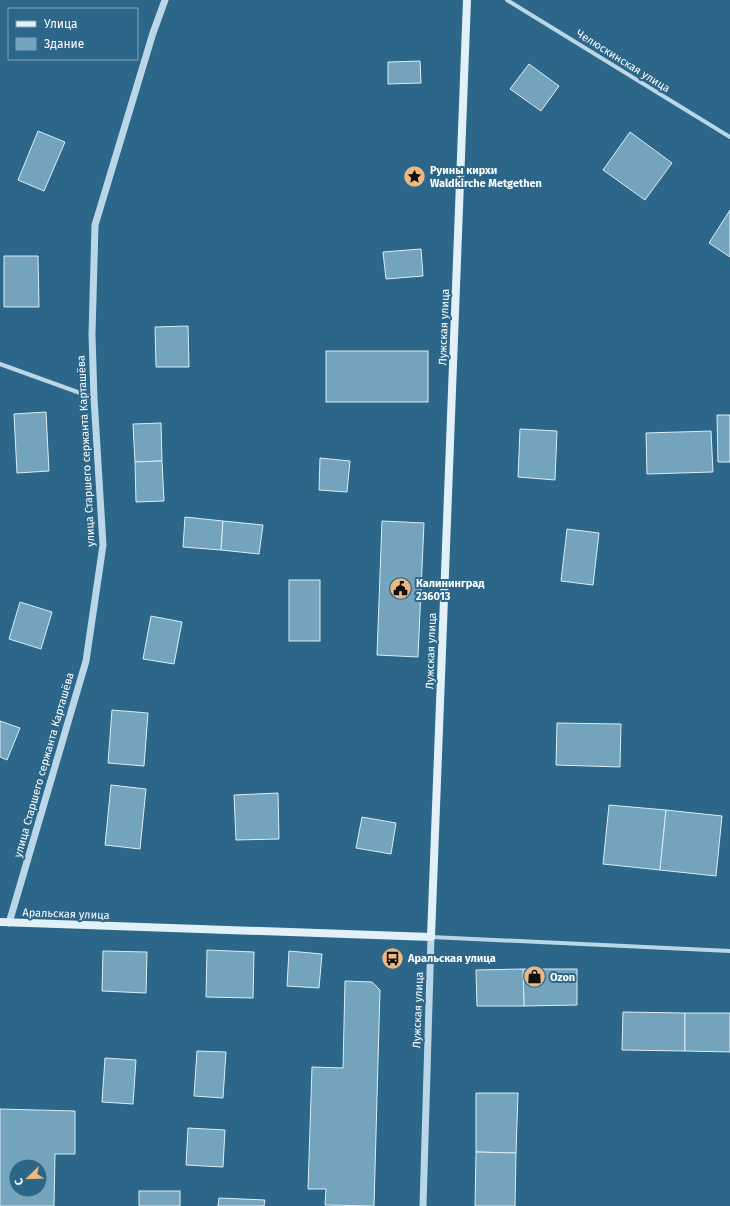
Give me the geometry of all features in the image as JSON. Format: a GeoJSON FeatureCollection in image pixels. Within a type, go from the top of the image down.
{"type":"FeatureCollection","features":[{"type":"Feature","properties":{"kind":"main road","name":"Лужская улица"},"geometry":{"type":"LineString","coordinates":[[431,937],[467,0]]}},
{"type":"Feature","properties":{"kind":"main road","name":"Аральская улица"},"geometry":{"type":"LineString","coordinates":[[0,922],[431,937]]}},
{"type":"Feature","properties":{"kind":"street","name":"улица Старшего сержанта Карташёва"},"geometry":{"type":"LineString","coordinates":[[9,923],[86,661],[103,545],[94,398],[92,335],[95,225],[153,33],[165,0]]}},
{"type":"Feature","properties":{"kind":"street","name":"Челюскинская улица"},"geometry":{"type":"LineString","coordinates":[[507,0],[730,137]]}},
{"type":"Feature","properties":{"kind":"street"},"geometry":{"type":"LineString","coordinates":[[0,364],[94,398]]}},
{"type":"Feature","properties":{"kind":"street","name":"Аральская улица"},"geometry":{"type":"LineString","coordinates":[[431,937],[730,951]]}},
{"type":"Feature","properties":{"kind":"street","name":"Лужская улица"},"geometry":{"type":"LineString","coordinates":[[422,1206],[431,937]]}},
{"type":"Feature","properties":{"kind":"building"},"geometry":{"type":"Polygon","coordinates":[[[420,61],[421,83],[388,84],[388,62],[420,61]]]}},
{"type":"Feature","properties":{"kind":"building"},"geometry":{"type":"Polygon","coordinates":[[[529,64],[559,86],[541,111],[510,89],[529,64]]]}},
{"type":"Feature","properties":{"kind":"building"},"geometry":{"type":"Polygon","coordinates":[[[38,131],[65,142],[44,191],[18,180],[38,131]]]}},
{"type":"Feature","properties":{"kind":"building"},"geometry":{"type":"Polygon","coordinates":[[[630,132],[672,163],[645,200],[603,170],[630,132]]]}},
{"type":"Feature","properties":{"kind":"building"},"geometry":{"type":"Polygon","coordinates":[[[730,210],[730,257],[709,243],[730,210]]]}},
{"type":"Feature","properties":{"kind":"building"},"geometry":{"type":"Polygon","coordinates":[[[421,249],[423,276],[386,279],[383,252],[421,249]]]}},
{"type":"Feature","properties":{"kind":"building"},"geometry":{"type":"Polygon","coordinates":[[[4,256],[38,256],[39,307],[4,307],[4,256]]]}},
{"type":"Feature","properties":{"kind":"building"},"geometry":{"type":"Polygon","coordinates":[[[188,326],[189,367],[156,367],[155,327],[188,326]]]}},
{"type":"Feature","properties":{"kind":"building"},"geometry":{"type":"Polygon","coordinates":[[[326,351],[428,351],[428,402],[326,402],[326,351]]]}},
{"type":"Feature","properties":{"kind":"building"},"geometry":{"type":"Polygon","coordinates":[[[46,412],[49,471],[17,473],[14,414],[46,412]]]}},
{"type":"Feature","properties":{"kind":"building"},"geometry":{"type":"Polygon","coordinates":[[[717,415],[730,415],[730,462],[718,462],[717,415]]]}},
{"type":"Feature","properties":{"kind":"building"},"geometry":{"type":"Polygon","coordinates":[[[161,423],[162,461],[135,462],[133,424],[161,423]]]}},
{"type":"Feature","properties":{"kind":"building"},"geometry":{"type":"Polygon","coordinates":[[[520,429],[557,431],[555,480],[518,477],[520,429]]]}},
{"type":"Feature","properties":{"kind":"building"},"geometry":{"type":"Polygon","coordinates":[[[711,431],[713,472],[647,474],[646,433],[711,431]]]}},
{"type":"Feature","properties":{"kind":"building"},"geometry":{"type":"Polygon","coordinates":[[[320,458],[350,461],[347,492],[319,490],[320,458]]]}},
{"type":"Feature","properties":{"kind":"building"},"geometry":{"type":"Polygon","coordinates":[[[162,461],[164,501],[136,502],[135,462],[162,461]]]}},
{"type":"Feature","properties":{"kind":"building"},"geometry":{"type":"Polygon","coordinates":[[[185,517],[223,521],[221,550],[183,547],[185,517]]]}},
{"type":"Feature","properties":{"kind":"building"},"geometry":{"type":"Polygon","coordinates":[[[223,521],[263,525],[259,554],[221,550],[223,521]]]}},
{"type":"Feature","properties":{"kind":"building"},"geometry":{"type":"Polygon","coordinates":[[[382,521],[424,523],[418,657],[377,655],[382,521]]]}},
{"type":"Feature","properties":{"kind":"building"},"geometry":{"type":"Polygon","coordinates":[[[567,529],[599,533],[593,585],[561,581],[567,529]]]}},
{"type":"Feature","properties":{"kind":"building"},"geometry":{"type":"Polygon","coordinates":[[[289,580],[320,580],[320,641],[289,641],[289,580]]]}},
{"type":"Feature","properties":{"kind":"building"},"geometry":{"type":"Polygon","coordinates":[[[20,602],[52,612],[41,649],[9,639],[20,602]]]}},
{"type":"Feature","properties":{"kind":"building"},"geometry":{"type":"Polygon","coordinates":[[[151,616],[182,622],[174,664],[143,659],[151,616]]]}},
{"type":"Feature","properties":{"kind":"building"},"geometry":{"type":"Polygon","coordinates":[[[112,710],[148,713],[144,766],[108,763],[112,710]]]}},
{"type":"Feature","properties":{"kind":"building"},"geometry":{"type":"Polygon","coordinates":[[[0,721],[20,728],[7,760],[0,757],[0,721]]]}},
{"type":"Feature","properties":{"kind":"building"},"geometry":{"type":"Polygon","coordinates":[[[557,723],[621,724],[620,767],[556,765],[557,723]]]}},
{"type":"Feature","properties":{"kind":"building"},"geometry":{"type":"Polygon","coordinates":[[[111,785],[146,789],[140,849],[105,845],[111,785]]]}},
{"type":"Feature","properties":{"kind":"building"},"geometry":{"type":"Polygon","coordinates":[[[278,793],[279,839],[236,840],[234,795],[278,793]]]}},
{"type":"Feature","properties":{"kind":"building"},"geometry":{"type":"Polygon","coordinates":[[[609,805],[666,810],[660,870],[603,864],[609,805]]]}},
{"type":"Feature","properties":{"kind":"building"},"geometry":{"type":"Polygon","coordinates":[[[666,810],[722,816],[716,876],[660,870],[666,810]]]}},
{"type":"Feature","properties":{"kind":"building"},"geometry":{"type":"Polygon","coordinates":[[[362,817],[396,823],[391,854],[356,848],[362,817]]]}},
{"type":"Feature","properties":{"kind":"building"},"geometry":{"type":"Polygon","coordinates":[[[207,950],[254,952],[253,998],[206,997],[207,950]]]}},
{"type":"Feature","properties":{"kind":"building"},"geometry":{"type":"Polygon","coordinates":[[[103,951],[147,952],[146,993],[102,991],[103,951]]]}},
{"type":"Feature","properties":{"kind":"building"},"geometry":{"type":"Polygon","coordinates":[[[289,951],[322,954],[319,988],[287,986],[289,951]]]}},
{"type":"Feature","properties":{"kind":"building"},"geometry":{"type":"Polygon","coordinates":[[[523,969],[577,969],[577,1005],[524,1006],[523,969]]]}},
{"type":"Feature","properties":{"kind":"building"},"geometry":{"type":"Polygon","coordinates":[[[523,969],[524,1006],[477,1006],[476,970],[523,969]]]}},
{"type":"Feature","properties":{"kind":"building"},"geometry":{"type":"Polygon","coordinates":[[[345,981],[372,982],[380,990],[374,1206],[325,1205],[326,1189],[308,1189],[312,1067],[343,1068],[345,981]]]}},
{"type":"Feature","properties":{"kind":"building"},"geometry":{"type":"Polygon","coordinates":[[[623,1012],[685,1013],[685,1051],[622,1050],[623,1012]]]}},
{"type":"Feature","properties":{"kind":"building"},"geometry":{"type":"Polygon","coordinates":[[[685,1013],[730,1013],[730,1052],[685,1051],[685,1013]]]}},
{"type":"Feature","properties":{"kind":"building"},"geometry":{"type":"Polygon","coordinates":[[[197,1051],[226,1052],[223,1098],[194,1096],[197,1051]]]}},
{"type":"Feature","properties":{"kind":"building"},"geometry":{"type":"Polygon","coordinates":[[[105,1058],[136,1060],[133,1104],[102,1102],[105,1058]]]}},
{"type":"Feature","properties":{"kind":"building"},"geometry":{"type":"Polygon","coordinates":[[[476,1093],[518,1093],[516,1153],[476,1152],[476,1093]]]}},
{"type":"Feature","properties":{"kind":"building"},"geometry":{"type":"Polygon","coordinates":[[[0,1109],[75,1111],[75,1154],[55,1154],[54,1206],[0,1206],[0,1109]]]}},
{"type":"Feature","properties":{"kind":"building"},"geometry":{"type":"Polygon","coordinates":[[[188,1128],[225,1130],[223,1167],[186,1165],[188,1128]]]}},
{"type":"Feature","properties":{"kind":"building"},"geometry":{"type":"Polygon","coordinates":[[[476,1152],[516,1153],[515,1206],[475,1206],[476,1152]]]}},
{"type":"Feature","properties":{"kind":"building"},"geometry":{"type":"Polygon","coordinates":[[[139,1191],[180,1191],[180,1206],[139,1206],[139,1191]]]}},
{"type":"Feature","properties":{"kind":"building"},"geometry":{"type":"Polygon","coordinates":[[[219,1198],[265,1200],[264,1206],[218,1206],[219,1198]]]}},
{"type":"Feature","properties":{"kind":"place","name":"Руины кирхи Waldkirche Metgethen"},"geometry":{"type":"Point","coordinates":[414,176]}},
{"type":"Feature","properties":{"kind":"place","name":"Калининград 236013"},"geometry":{"type":"Point","coordinates":[400,589]}},
{"type":"Feature","properties":{"kind":"place","name":"Аральская улица"},"geometry":{"type":"Point","coordinates":[392,958]}},
{"type":"Feature","properties":{"kind":"place","name":"Ozon"},"geometry":{"type":"Point","coordinates":[534,977]}}]}
